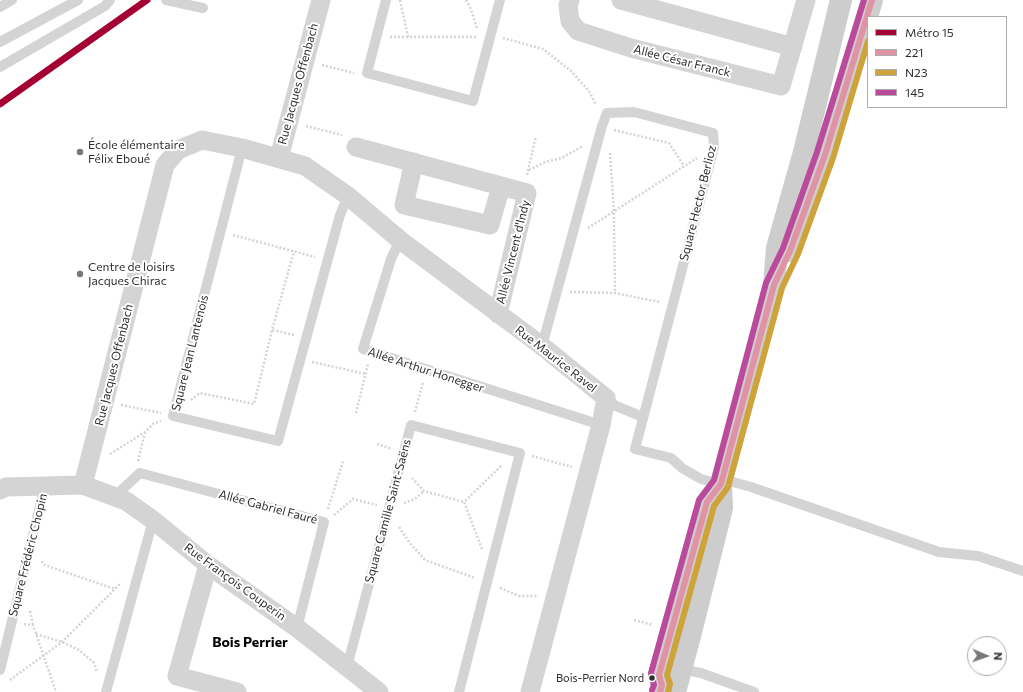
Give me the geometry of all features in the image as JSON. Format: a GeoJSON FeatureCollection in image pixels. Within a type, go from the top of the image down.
{"type":"FeatureCollection","features":[{"type":"Feature","properties":{"kind":"main road"},"geometry":{"type":"LineString","coordinates":[[666,690],[681,669],[722,508],[722,481],[774,285],[777,248],[804,152],[841,0]]}},
{"type":"Feature","properties":{"kind":"main road"},"geometry":{"type":"LineString","coordinates":[[867,16],[872,0]]}},
{"type":"Feature","properties":{"kind":"main road"},"geometry":{"type":"LineString","coordinates":[[774,285],[790,251],[825,155],[867,16]]}},
{"type":"Feature","properties":{"kind":"main road"},"geometry":{"type":"LineString","coordinates":[[666,690],[660,675],[707,502],[722,481]]}},
{"type":"Feature","properties":{"kind":"main road"},"geometry":{"type":"LineString","coordinates":[[681,669],[674,657],[674,652],[698,563],[694,551]]}},
{"type":"Feature","properties":{"kind":"street","name":"Rue Jacques Offenbach"},"geometry":{"type":"LineString","coordinates":[[83,485],[92,455],[165,165],[178,150],[202,140],[242,148],[279,158],[320,0]]}},
{"type":"Feature","properties":{"kind":"street","name":"Allée César Franck"},"geometry":{"type":"LineString","coordinates":[[570,0],[568,5],[570,21],[578,31],[631,48],[781,86],[806,0]]}},
{"type":"Feature","properties":{"kind":"street"},"geometry":{"type":"LineString","coordinates":[[621,0],[793,47]]}},
{"type":"Feature","properties":{"kind":"street","name":"Allée Vincent d'Indy"},"geometry":{"type":"LineString","coordinates":[[356,147],[527,193],[498,314]]}},
{"type":"Feature","properties":{"kind":"street","name":"Rue Maurice Ravel"},"geometry":{"type":"LineString","coordinates":[[279,158],[305,166],[348,196],[400,240],[542,346],[606,398],[530,692]]}},
{"type":"Feature","properties":{"kind":"street"},"geometry":{"type":"LineString","coordinates":[[414,162],[404,205],[490,225],[501,186]]}},
{"type":"Feature","properties":{"kind":"street"},"geometry":{"type":"LineString","coordinates":[[0,490],[6,487],[83,485]]}},
{"type":"Feature","properties":{"kind":"street","name":"Rue François Couperin"},"geometry":{"type":"LineString","coordinates":[[83,485],[126,501],[153,520],[208,565],[298,628],[379,692]]}},
{"type":"Feature","properties":{"kind":"street"},"geometry":{"type":"LineString","coordinates":[[208,565],[177,676],[234,692]]}},
{"type":"Feature","properties":{"kind":"lane"},"geometry":{"type":"LineString","coordinates":[[0,7],[12,0]]}},
{"type":"Feature","properties":{"kind":"lane"},"geometry":{"type":"LineString","coordinates":[[0,42],[78,0]]}},
{"type":"Feature","properties":{"kind":"lane"},"geometry":{"type":"LineString","coordinates":[[0,67],[106,6],[110,0]]}},
{"type":"Feature","properties":{"kind":"lane"},"geometry":{"type":"LineString","coordinates":[[166,0],[202,8]]}},
{"type":"Feature","properties":{"kind":"lane"},"geometry":{"type":"LineString","coordinates":[[386,0],[367,73],[473,101],[500,0]]}},
{"type":"Feature","properties":{"kind":"lane","name":"Square Hector Berlioz"},"geometry":{"type":"LineString","coordinates":[[607,113],[634,112],[713,133],[714,147],[635,449],[671,458],[682,468],[701,479],[722,481]]}},
{"type":"Feature","properties":{"kind":"lane"},"geometry":{"type":"LineString","coordinates":[[542,346],[599,136],[607,113]]}},
{"type":"Feature","properties":{"kind":"lane","name":"Square Jean Lantenois"},"geometry":{"type":"LineString","coordinates":[[242,148],[173,416],[278,441],[327,260],[340,215],[348,196]]}},
{"type":"Feature","properties":{"kind":"lane","name":"Allée Arthur Honegger"},"geometry":{"type":"LineString","coordinates":[[400,240],[391,259],[363,349],[600,424]]}},
{"type":"Feature","properties":{"kind":"lane"},"geometry":{"type":"LineString","coordinates":[[606,398],[616,406],[644,417]]}},
{"type":"Feature","properties":{"kind":"lane","name":"Square Camille Saint-Saëns"},"geometry":{"type":"LineString","coordinates":[[347,667],[411,425],[520,453],[459,692]]}},
{"type":"Feature","properties":{"kind":"lane"},"geometry":{"type":"LineString","coordinates":[[114,497],[140,473]]}},
{"type":"Feature","properties":{"kind":"lane","name":"Allée Gabriel Fauré"},"geometry":{"type":"LineString","coordinates":[[140,473],[324,522],[298,628]]}},
{"type":"Feature","properties":{"kind":"lane"},"geometry":{"type":"LineString","coordinates":[[722,481],[751,487],[938,552],[978,556],[1023,571]]}},
{"type":"Feature","properties":{"kind":"lane","name":"Square Frédéric Chopin"},"geometry":{"type":"LineString","coordinates":[[0,670],[44,486]]}},
{"type":"Feature","properties":{"kind":"lane"},"geometry":{"type":"LineString","coordinates":[[106,692],[153,520]]}},
{"type":"Feature","properties":{"kind":"lane"},"geometry":{"type":"LineString","coordinates":[[681,669],[701,674],[754,692]]}},
{"type":"Feature","properties":{"kind":"path"},"geometry":{"type":"LineString","coordinates":[[400,0],[408,37]]}},
{"type":"Feature","properties":{"kind":"path"},"geometry":{"type":"LineString","coordinates":[[376,37],[480,37],[471,8],[466,0]]}},
{"type":"Feature","properties":{"kind":"path"},"geometry":{"type":"LineString","coordinates":[[490,35],[543,48],[571,71],[589,90],[599,110],[607,113],[608,128],[669,143],[684,166]]}},
{"type":"Feature","properties":{"kind":"path"},"geometry":{"type":"LineString","coordinates":[[319,64],[358,74],[367,73]]}},
{"type":"Feature","properties":{"kind":"path"},"geometry":{"type":"LineString","coordinates":[[288,121],[352,138],[356,147]]}},
{"type":"Feature","properties":{"kind":"path"},"geometry":{"type":"LineString","coordinates":[[522,192],[529,170],[536,136]]}},
{"type":"Feature","properties":{"kind":"path"},"geometry":{"type":"LineString","coordinates":[[529,170],[545,162],[562,158],[599,136]]}},
{"type":"Feature","properties":{"kind":"path"},"geometry":{"type":"LineString","coordinates":[[572,239],[714,147]]}},
{"type":"Feature","properties":{"kind":"path"},"geometry":{"type":"LineString","coordinates":[[610,151],[614,212],[615,293]]}},
{"type":"Feature","properties":{"kind":"path"},"geometry":{"type":"LineString","coordinates":[[220,232],[327,260]]}},
{"type":"Feature","properties":{"kind":"path"},"geometry":{"type":"LineString","coordinates":[[92,455],[102,459],[145,432],[153,424],[173,416],[200,393],[254,404],[272,330],[294,251]]}},
{"type":"Feature","properties":{"kind":"path"},"geometry":{"type":"LineString","coordinates":[[558,291],[615,293],[672,304]]}},
{"type":"Feature","properties":{"kind":"path"},"geometry":{"type":"LineString","coordinates":[[272,330],[306,339]]}},
{"type":"Feature","properties":{"kind":"path"},"geometry":{"type":"LineString","coordinates":[[356,413],[371,352]]}},
{"type":"Feature","properties":{"kind":"path"},"geometry":{"type":"LineString","coordinates":[[300,360],[366,374]]}},
{"type":"Feature","properties":{"kind":"path"},"geometry":{"type":"LineString","coordinates":[[411,425],[427,370]]}},
{"type":"Feature","properties":{"kind":"path"},"geometry":{"type":"LineString","coordinates":[[105,402],[173,416]]}},
{"type":"Feature","properties":{"kind":"path"},"geometry":{"type":"LineString","coordinates":[[140,473],[138,460],[145,432]]}},
{"type":"Feature","properties":{"kind":"path"},"geometry":{"type":"LineString","coordinates":[[324,522],[343,461]]}},
{"type":"Feature","properties":{"kind":"path"},"geometry":{"type":"LineString","coordinates":[[400,466],[424,491],[464,502]]}},
{"type":"Feature","properties":{"kind":"path"},"geometry":{"type":"LineString","coordinates":[[324,522],[353,499],[389,509],[415,499],[424,491]]}},
{"type":"Feature","properties":{"kind":"path"},"geometry":{"type":"LineString","coordinates":[[389,509],[394,521],[409,542],[425,560],[487,582],[519,596],[555,594]]}},
{"type":"Feature","properties":{"kind":"path"},"geometry":{"type":"LineString","coordinates":[[30,545],[37,548],[43,564],[115,589]]}},
{"type":"Feature","properties":{"kind":"path"},"geometry":{"type":"LineString","coordinates":[[6,683],[62,642],[126,578],[140,572]]}},
{"type":"Feature","properties":{"kind":"path"},"geometry":{"type":"LineString","coordinates":[[12,622],[33,624],[56,692]]}},
{"type":"Feature","properties":{"kind":"path"},"geometry":{"type":"LineString","coordinates":[[36,634],[62,642],[79,650],[94,663],[97,675]]}},
{"type":"Feature","properties":{"kind":"metro line","name":"15"},"geometry":{"type":"LineString","coordinates":[[0,104],[147,0]]}},
{"type":"Feature","properties":{"kind":"transit line","name":"145"},"geometry":{"type":"LineString","coordinates":[[652,690],[654,685],[651,673],[699,500],[714,480],[766,283],[783,248],[817,152],[864,0]]}},
{"type":"Feature","properties":{"kind":"transit line","name":"221"},"geometry":{"type":"LineString","coordinates":[[867,16],[872,0]]}},
{"type":"Feature","properties":{"kind":"transit line","name":"221"},"geometry":{"type":"LineString","coordinates":[[660,692],[662,685],[659,675],[707,502],[721,484],[774,285],[790,251],[825,155],[867,16]]}},
{"type":"Feature","properties":{"kind":"transit line","name":"N23"},"geometry":{"type":"LineString","coordinates":[[668,692],[670,684],[667,675],[714,506],[728,487],[782,288],[798,254],[833,158],[867,44]]}},
{"type":"Feature","properties":{"kind":"place","name":"École élémentaire Félix Eboué"},"geometry":{"type":"Point","coordinates":[80,152]}},
{"type":"Feature","properties":{"kind":"place","name":"Centre de loisirs Jacques Chirac"},"geometry":{"type":"Point","coordinates":[80,274]}},
{"type":"Feature","properties":{"kind":"place","name":"Bois-Perrier Nord"},"geometry":{"type":"Point","coordinates":[652,678]}},
{"type":"Feature","properties":{"kind":"district","name":"Bois Perrier"},"geometry":{"type":"Point","coordinates":[250,642]}}]}
